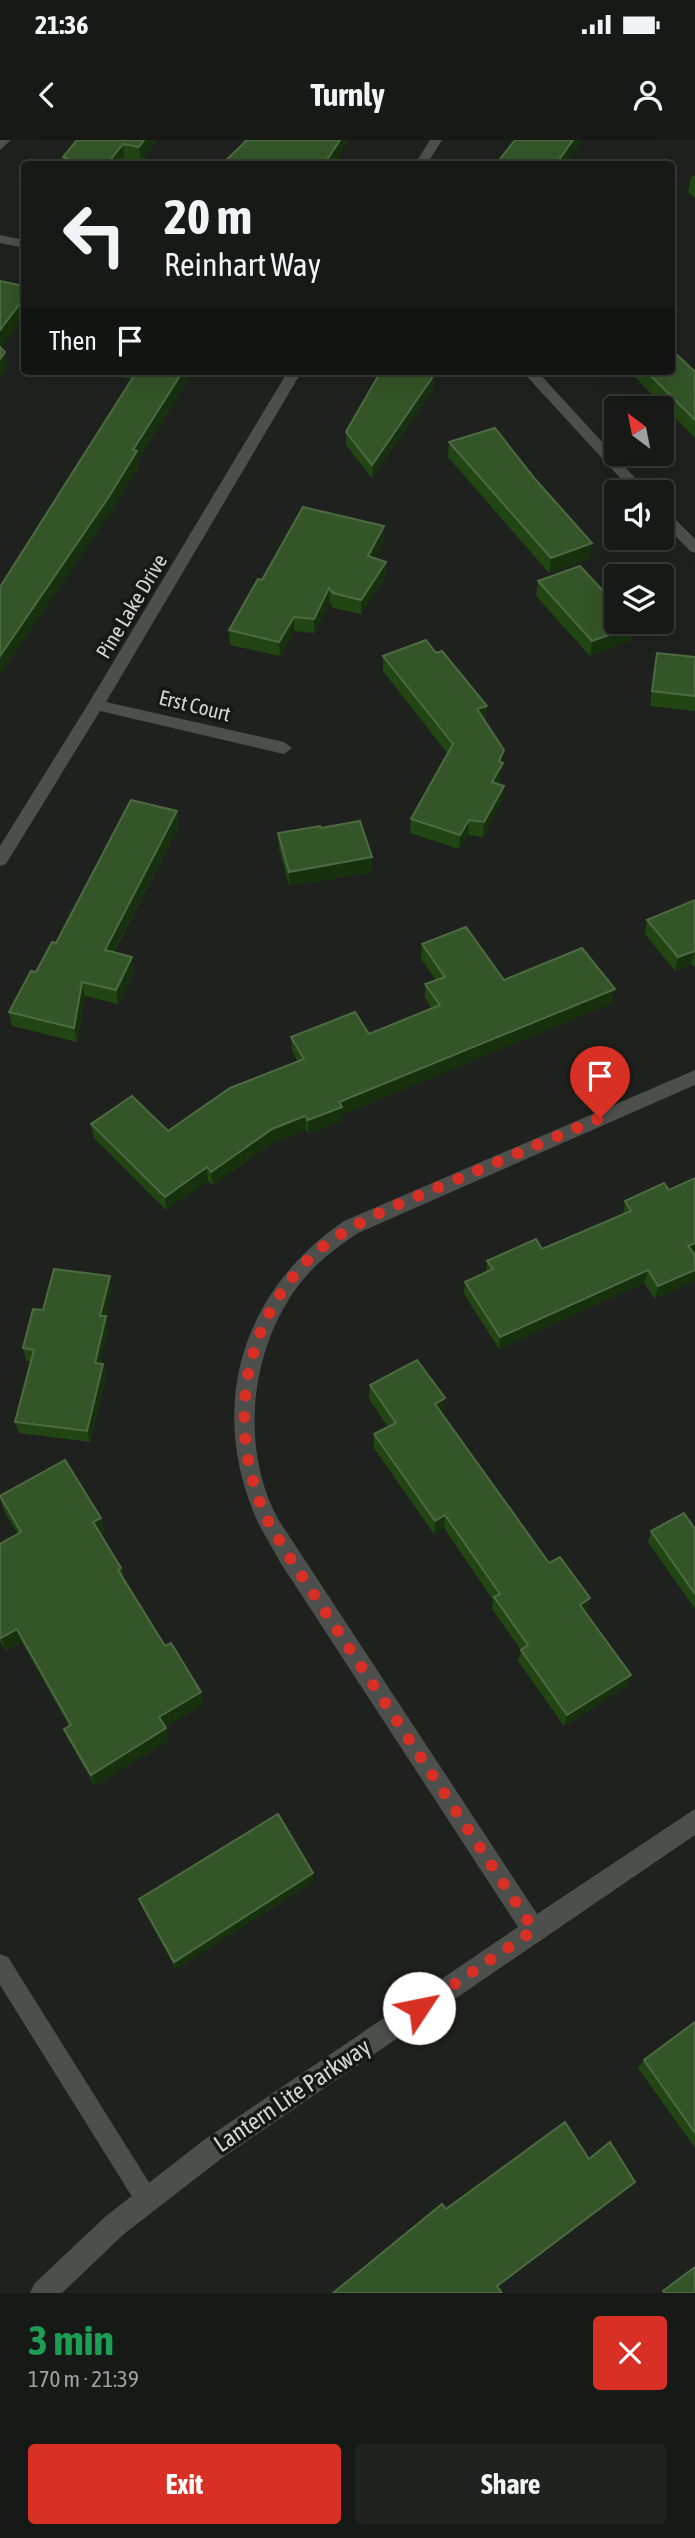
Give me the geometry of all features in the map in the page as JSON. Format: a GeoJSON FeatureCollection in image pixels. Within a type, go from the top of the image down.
{"type":"FeatureCollection","features":[{"type":"Feature","properties":{"kind":"street"},"geometry":{"type":"LineString","coordinates":[[0,146],[5,140]]}},
{"type":"Feature","properties":{"kind":"street"},"geometry":{"type":"LineString","coordinates":[[423,161],[436,140]]}},
{"type":"Feature","properties":{"kind":"street"},"geometry":{"type":"LineString","coordinates":[[0,240],[21,244]]}},
{"type":"Feature","properties":{"kind":"street","name":"Pine Lake Drive"},"geometry":{"type":"LineString","coordinates":[[0,860],[96,705],[293,375]]}},
{"type":"Feature","properties":{"kind":"street"},"geometry":{"type":"LineString","coordinates":[[533,375],[630,480]]}},
{"type":"Feature","properties":{"kind":"street"},"geometry":{"type":"LineString","coordinates":[[674,526],[695,548]]}},
{"type":"Feature","properties":{"kind":"street","name":"Erst Court"},"geometry":{"type":"LineString","coordinates":[[96,705],[284,748]]}},
{"type":"Feature","properties":{"kind":"street"},"geometry":{"type":"LineString","coordinates":[[534,1930],[288,1555],[262,1510],[249,1469],[243,1428],[244,1388],[253,1349],[269,1312],[289,1281],[314,1254],[351,1227],[695,1077]]}},
{"type":"Feature","properties":{"kind":"street","name":"Lantern Lite Parkway"},"geometry":{"type":"LineString","coordinates":[[43,2293],[115,2225],[213,2149],[695,1821]]}},
{"type":"Feature","properties":{"kind":"lane"},"geometry":{"type":"LineString","coordinates":[[0,1965],[147,2200]]}},
{"type":"Feature","properties":{"kind":"building"},"geometry":{"type":"Polygon","coordinates":[[[77,140],[144,140],[139,147],[123,144],[109,161],[66,161],[68,159],[63,157],[77,140]]]}},
{"type":"Feature","properties":{"kind":"building"},"geometry":{"type":"Polygon","coordinates":[[[246,140],[340,140],[326,161],[225,161],[246,140]]]}},
{"type":"Feature","properties":{"kind":"building"},"geometry":{"type":"Polygon","coordinates":[[[515,140],[573,140],[558,161],[498,161],[515,140]]]}},
{"type":"Feature","properties":{"kind":"building"},"geometry":{"type":"Polygon","coordinates":[[[0,281],[21,285],[21,302],[0,330],[0,281]]]}},
{"type":"Feature","properties":{"kind":"building"},"geometry":{"type":"Polygon","coordinates":[[[675,353],[695,372],[695,420],[674,396],[650,375],[675,375],[675,353]]]}},
{"type":"Feature","properties":{"kind":"building"},"geometry":{"type":"Polygon","coordinates":[[[134,375],[180,375],[133,450],[137,451],[108,498],[0,656],[0,587],[134,375]]]}},
{"type":"Feature","properties":{"kind":"building"},"geometry":{"type":"Polygon","coordinates":[[[379,375],[434,375],[372,465],[346,432],[379,375]]]}},
{"type":"Feature","properties":{"kind":"building"},"geometry":{"type":"Polygon","coordinates":[[[495,428],[535,479],[592,543],[551,558],[449,442],[495,428]]]}},
{"type":"Feature","properties":{"kind":"building"},"geometry":{"type":"Polygon","coordinates":[[[303,507],[384,526],[368,556],[386,562],[361,600],[333,593],[329,588],[314,619],[294,617],[279,642],[229,630],[258,579],[262,580],[303,507]]]}},
{"type":"Feature","properties":{"kind":"building"},"geometry":{"type":"Polygon","coordinates":[[[580,566],[604,592],[604,634],[611,634],[592,641],[538,581],[580,566]]]}},
{"type":"Feature","properties":{"kind":"building"},"geometry":{"type":"Polygon","coordinates":[[[426,640],[436,653],[442,651],[487,706],[477,709],[504,750],[499,761],[503,763],[492,782],[504,786],[484,822],[469,820],[460,835],[411,819],[453,744],[383,656],[426,640]]]}},
{"type":"Feature","properties":{"kind":"building"},"geometry":{"type":"Polygon","coordinates":[[[657,653],[695,657],[695,696],[652,691],[657,653]]]}},
{"type":"Feature","properties":{"kind":"building"},"geometry":{"type":"Polygon","coordinates":[[[131,800],[177,811],[105,950],[132,957],[116,990],[82,982],[74,1028],[9,1012],[31,971],[36,972],[52,942],[56,943],[131,800]]]}},
{"type":"Feature","properties":{"kind":"building"},"geometry":{"type":"Polygon","coordinates":[[[360,821],[372,857],[289,872],[278,833],[360,821]]]}},
{"type":"Feature","properties":{"kind":"building"},"geometry":{"type":"Polygon","coordinates":[[[695,900],[695,951],[678,957],[647,920],[695,900]]]}},
{"type":"Feature","properties":{"kind":"building"},"geometry":{"type":"Polygon","coordinates":[[[466,927],[504,980],[582,948],[615,989],[339,1102],[342,1107],[308,1120],[305,1116],[272,1129],[211,1172],[207,1167],[165,1197],[91,1124],[132,1096],[168,1131],[230,1088],[304,1059],[291,1037],[355,1012],[369,1034],[440,1005],[425,984],[445,977],[422,944],[466,927]]]}},
{"type":"Feature","properties":{"kind":"building"},"geometry":{"type":"Polygon","coordinates":[[[695,1178],[695,1243],[688,1246],[695,1255],[695,1270],[658,1286],[648,1270],[500,1337],[465,1282],[493,1269],[487,1261],[536,1239],[542,1249],[631,1211],[625,1201],[664,1183],[669,1190],[695,1178]]]}},
{"type":"Feature","properties":{"kind":"building"},"geometry":{"type":"Polygon","coordinates":[[[54,1269],[110,1276],[100,1316],[106,1316],[95,1363],[103,1364],[87,1431],[15,1422],[34,1350],[23,1348],[33,1309],[43,1310],[54,1269]]]}},
{"type":"Feature","properties":{"kind":"building"},"geometry":{"type":"Polygon","coordinates":[[[417,1360],[445,1398],[435,1404],[549,1563],[560,1557],[590,1598],[580,1605],[631,1675],[567,1715],[521,1650],[528,1645],[494,1597],[500,1594],[445,1515],[435,1521],[374,1434],[396,1423],[370,1385],[417,1360]]]}},
{"type":"Feature","properties":{"kind":"building"},"geometry":{"type":"Polygon","coordinates":[[[65,1460],[101,1518],[93,1522],[121,1568],[118,1570],[165,1646],[171,1643],[201,1692],[159,1717],[166,1728],[91,1775],[64,1729],[71,1725],[17,1629],[0,1637],[0,1544],[21,1532],[0,1496],[65,1460]]]}},
{"type":"Feature","properties":{"kind":"building"},"geometry":{"type":"Polygon","coordinates":[[[684,1513],[695,1529],[695,1594],[651,1531],[684,1513]]]}},
{"type":"Feature","properties":{"kind":"building"},"geometry":{"type":"Polygon","coordinates":[[[278,1814],[313,1873],[174,1962],[139,1899],[278,1814]]]}},
{"type":"Feature","properties":{"kind":"building"},"geometry":{"type":"Polygon","coordinates":[[[695,2022],[695,2133],[644,2060],[695,2022]]]}},
{"type":"Feature","properties":{"kind":"building"},"geometry":{"type":"Polygon","coordinates":[[[565,2122],[589,2159],[610,2142],[635,2182],[497,2286],[502,2293],[333,2293],[442,2204],[446,2209],[565,2122]]]}},
{"type":"Feature","properties":{"kind":"building"},"geometry":{"type":"Polygon","coordinates":[[[695,2267],[695,2293],[663,2291],[695,2267]]]}},
{"type":"Feature","properties":{"kind":"route"},"geometry":{"type":"LineString","coordinates":[[419,2008],[534,1930],[288,1555],[262,1510],[249,1469],[243,1428],[244,1388],[253,1349],[269,1312],[289,1281],[314,1254],[351,1227],[385,1210],[600,1118]]}}]}
